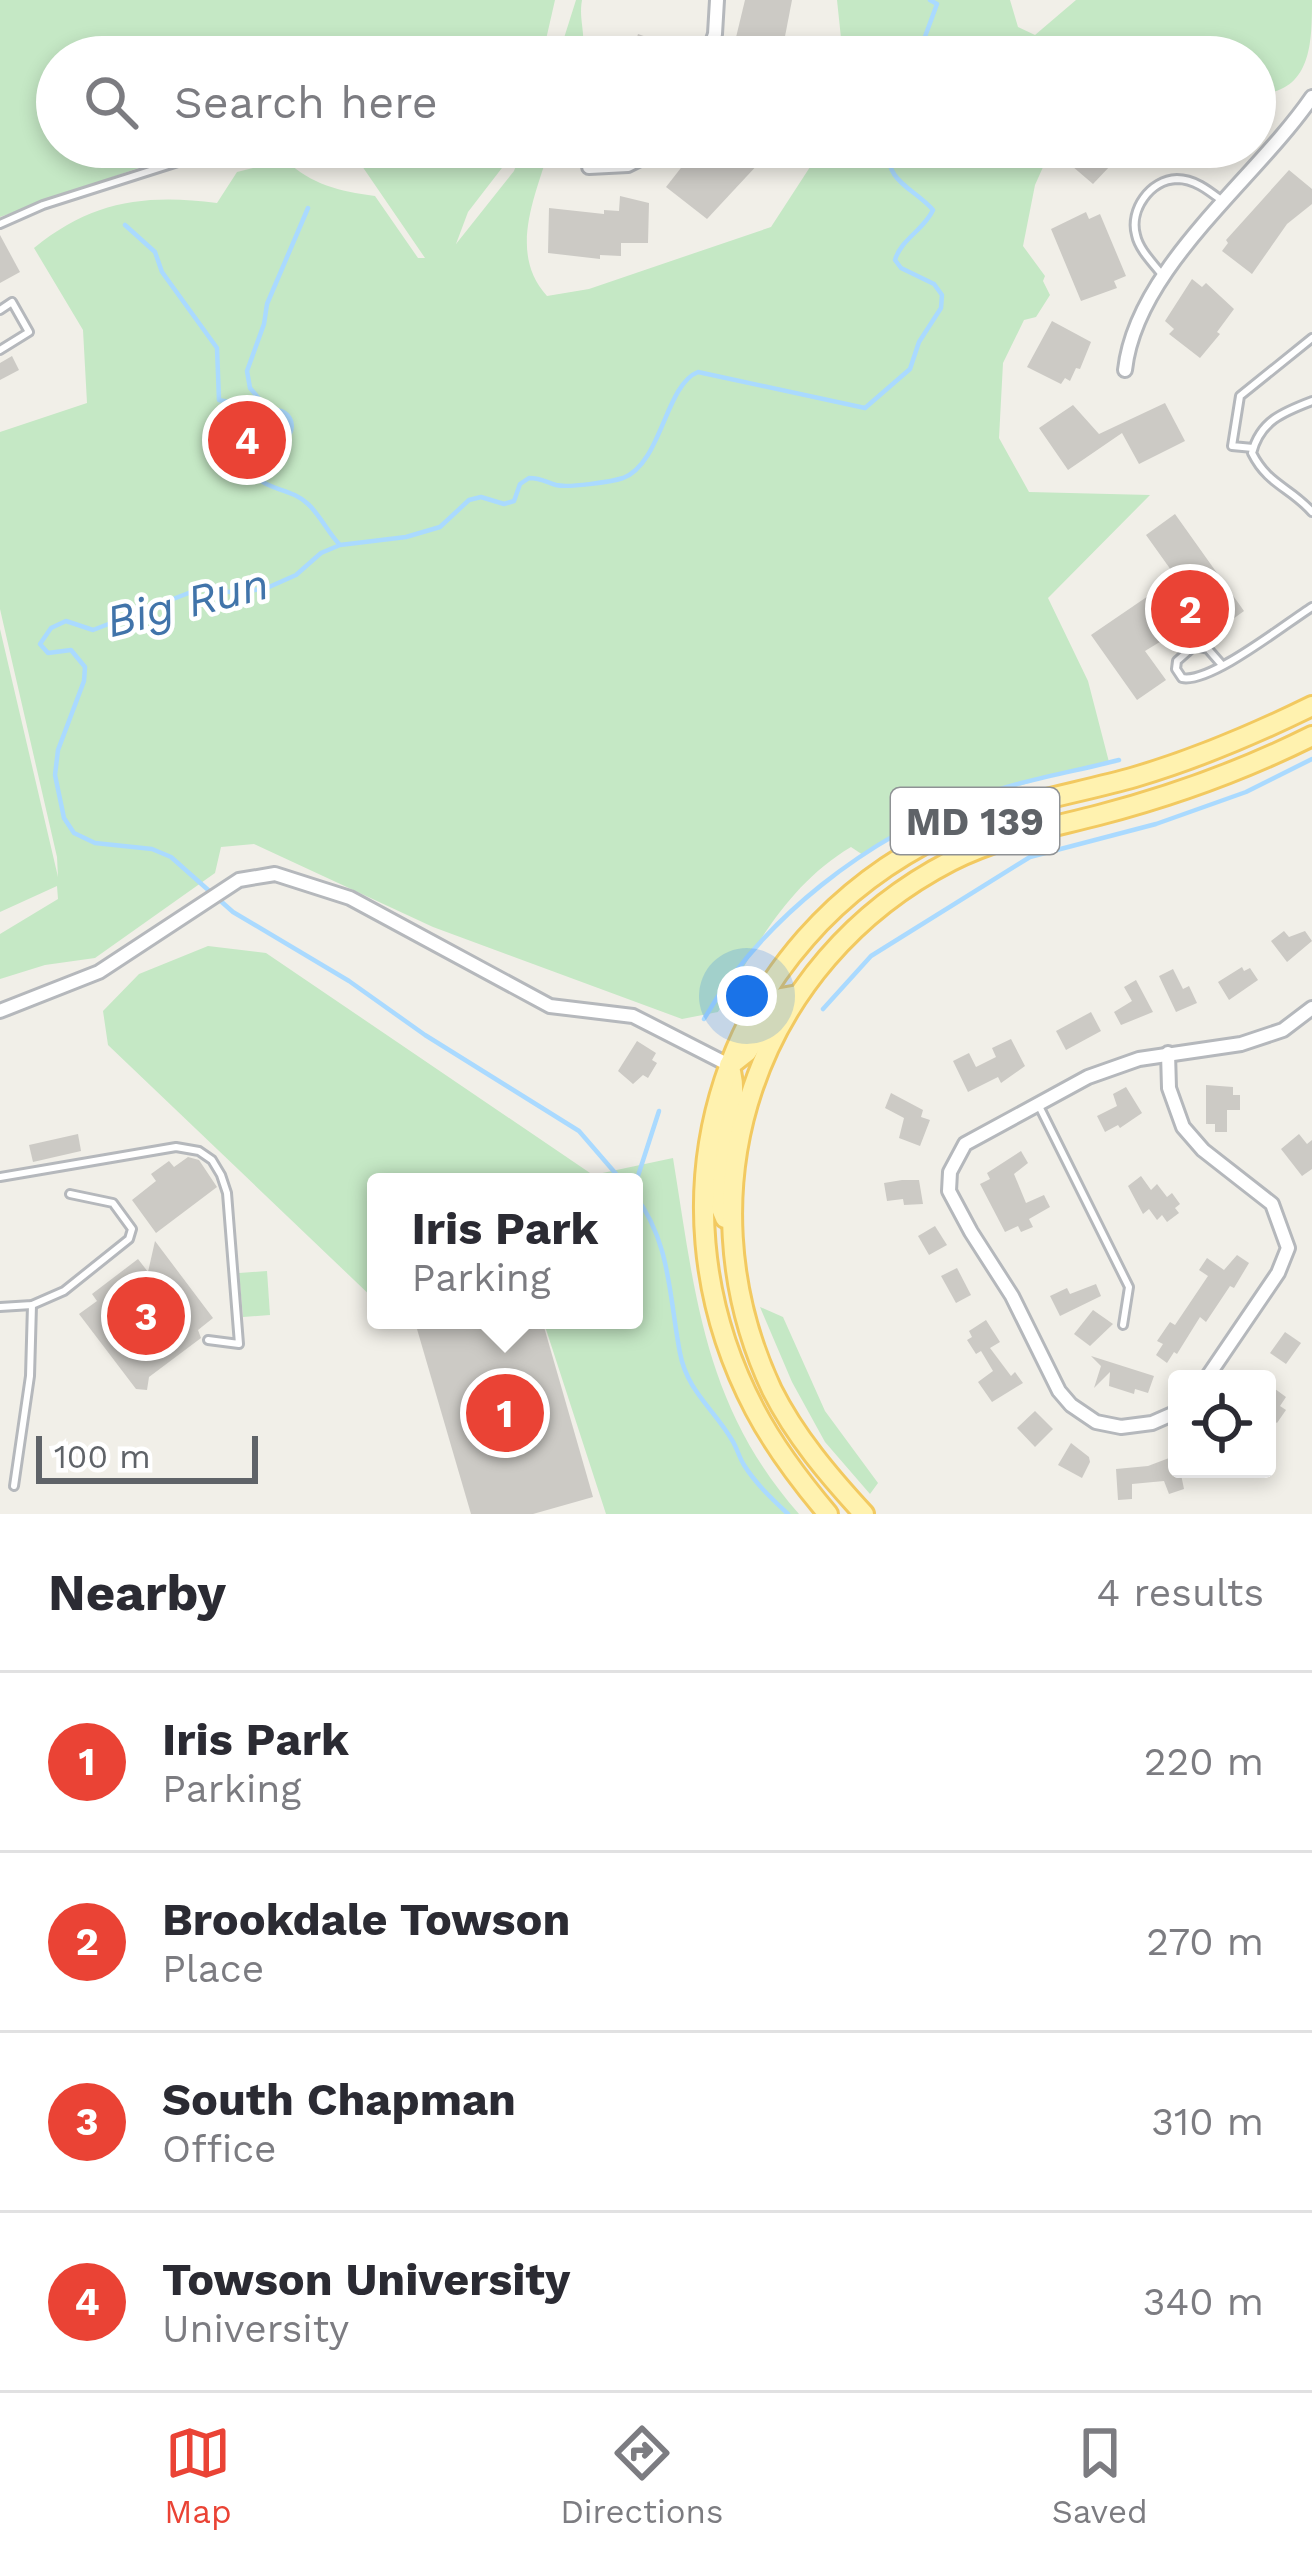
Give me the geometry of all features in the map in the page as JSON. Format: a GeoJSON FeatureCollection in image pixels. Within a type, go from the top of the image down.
{"type":"FeatureCollection","features":[{"type":"Feature","properties":{"kind":"main road","name":"MD 139"},"geometry":{"type":"LineString","coordinates":[[828,1514],[772,1441],[752,1406],[728,1346],[704,1241],[704,1168],[716,1103],[760,1000],[803,939],[847,896],[904,855],[976,820],[1193,758],[1312,706]]}},
{"type":"Feature","properties":{"kind":"main road","name":"MD 139"},"geometry":{"type":"LineString","coordinates":[[864,1514],[818,1462],[773,1391],[735,1271],[734,1166],[745,1114],[765,1057],[799,995],[834,950],[869,916],[925,876],[968,853],[1184,790],[1312,736]]}},
{"type":"Feature","properties":{"kind":"main road"},"geometry":{"type":"LineString","coordinates":[[732,1232],[719,1207],[718,1186],[735,1087],[729,1065],[747,1052],[781,998],[799,995]]}},
{"type":"Feature","properties":{"kind":"street"},"geometry":{"type":"LineString","coordinates":[[714,36],[718,0]]}},
{"type":"Feature","properties":{"kind":"street"},"geometry":{"type":"LineString","coordinates":[[1276,140],[1312,97]]}},
{"type":"Feature","properties":{"kind":"street"},"geometry":{"type":"LineString","coordinates":[[1125,370],[1129,337],[1163,276],[1252,168]]}},
{"type":"Feature","properties":{"kind":"street"},"geometry":{"type":"LineString","coordinates":[[0,1011],[99,972],[254,874],[275,874],[333,891],[386,915],[539,1001],[570,1011],[633,1016],[729,1065]]}},
{"type":"Feature","properties":{"kind":"street"},"geometry":{"type":"LineString","coordinates":[[1168,1416],[1121,1427],[1096,1422],[1071,1405],[949,1191],[950,1172],[965,1144],[1088,1077],[1168,1053],[1241,1044],[1282,1030],[1312,1008]]}},
{"type":"Feature","properties":{"kind":"street"},"geometry":{"type":"LineString","coordinates":[[1168,1053],[1169,1088],[1183,1127],[1202,1150],[1272,1204],[1288,1248],[1278,1273],[1212,1370]]}},
{"type":"Feature","properties":{"kind":"lane"},"geometry":{"type":"LineString","coordinates":[[0,224],[159,168]]}},
{"type":"Feature","properties":{"kind":"lane"},"geometry":{"type":"LineString","coordinates":[[1163,276],[1136,236],[1143,198],[1154,187],[1176,179],[1207,188],[1224,202]]}},
{"type":"Feature","properties":{"kind":"lane"},"geometry":{"type":"LineString","coordinates":[[0,310],[12,302],[29,332],[0,350]]}},
{"type":"Feature","properties":{"kind":"lane"},"geometry":{"type":"LineString","coordinates":[[1253,448],[1232,446],[1240,395],[1312,338]]}},
{"type":"Feature","properties":{"kind":"lane"},"geometry":{"type":"LineString","coordinates":[[1312,401],[1278,414],[1256,436],[1252,453],[1262,473],[1312,512]]}},
{"type":"Feature","properties":{"kind":"lane"},"geometry":{"type":"LineString","coordinates":[[1222,664],[1208,649],[1194,646],[1177,661],[1176,670],[1189,681],[1222,664],[1312,607]]}},
{"type":"Feature","properties":{"kind":"lane"},"geometry":{"type":"LineString","coordinates":[[1038,1104],[1130,1287],[1124,1325]]}},
{"type":"Feature","properties":{"kind":"lane"},"geometry":{"type":"LineString","coordinates":[[0,1177],[176,1147],[200,1151],[212,1160],[227,1193],[239,1344],[208,1340]]}},
{"type":"Feature","properties":{"kind":"lane"},"geometry":{"type":"LineString","coordinates":[[0,1307],[32,1305],[64,1292],[118,1251],[132,1229],[112,1203],[70,1194]]}},
{"type":"Feature","properties":{"kind":"lane"},"geometry":{"type":"LineString","coordinates":[[14,1486],[30,1376],[32,1305]]}},
{"type":"Feature","properties":{"kind":"green space"},"geometry":{"type":"Polygon","coordinates":[[[0,0],[555,0],[547,36],[36,36],[36,168],[138,168],[0,217],[0,0]]]}},
{"type":"Feature","properties":{"kind":"green space"},"geometry":{"type":"Polygon","coordinates":[[[576,0],[582,0],[582,36],[565,36],[576,0]]]}},
{"type":"Feature","properties":{"kind":"green space"},"geometry":{"type":"Polygon","coordinates":[[[837,0],[1010,0],[1018,27],[1035,35],[1076,0],[1312,0],[1306,61],[1290,83],[1276,90],[1276,36],[841,36],[837,0]]]}},
{"type":"Feature","properties":{"kind":"green space"},"geometry":{"type":"Polygon","coordinates":[[[296,168],[327,186],[375,196],[418,258],[425,258],[363,168],[502,168],[468,212],[456,244],[515,168],[543,168],[527,243],[535,279],[547,296],[589,289],[771,227],[809,168],[1043,168],[1023,246],[1045,276],[1050,295],[1036,317],[1024,320],[1003,363],[999,438],[1029,492],[1150,495],[1048,598],[1088,681],[1109,762],[982,798],[863,855],[851,847],[828,862],[790,900],[718,1012],[682,1019],[433,927],[254,844],[221,847],[215,873],[95,958],[45,965],[0,979],[0,934],[58,899],[57,886],[0,912],[0,629],[58,877],[0,609],[0,432],[87,403],[83,330],[34,248],[77,220],[120,204],[217,203],[237,172],[296,168]]]}},
{"type":"Feature","properties":{"kind":"green space"},"geometry":{"type":"Polygon","coordinates":[[[208,946],[266,953],[590,1173],[367,1173],[367,1292],[108,1045],[103,1011],[139,974],[208,946]]]}},
{"type":"Feature","properties":{"kind":"green space"},"geometry":{"type":"Polygon","coordinates":[[[673,1158],[697,1302],[723,1390],[767,1473],[799,1514],[606,1514],[546,1329],[643,1329],[643,1173],[602,1173],[673,1158]]]}},
{"type":"Feature","properties":{"kind":"green space"},"geometry":{"type":"Polygon","coordinates":[[[267,1271],[270,1315],[243,1317],[239,1273],[267,1271]]]}},
{"type":"Feature","properties":{"kind":"green space"},"geometry":{"type":"Polygon","coordinates":[[[760,1307],[783,1317],[825,1411],[878,1483],[870,1494],[825,1442],[792,1382],[760,1307]]]}},
{"type":"Feature","properties":{"kind":"water"},"geometry":{"type":"Polygon","coordinates":[[[276,408],[289,413],[294,426],[289,439],[276,444],[263,439],[258,426],[263,413],[276,408]]]}},
{"type":"Feature","properties":{"kind":"building"},"geometry":{"type":"Polygon","coordinates":[[[745,0],[792,0],[785,36],[736,36],[745,0]]]}},
{"type":"Feature","properties":{"kind":"building"},"geometry":{"type":"Polygon","coordinates":[[[681,168],[754,168],[707,219],[666,187],[681,168]]]}},
{"type":"Feature","properties":{"kind":"building"},"geometry":{"type":"Polygon","coordinates":[[[1074,168],[1108,168],[1093,184],[1074,168]]]}},
{"type":"Feature","properties":{"kind":"building"},"geometry":{"type":"Polygon","coordinates":[[[1289,170],[1312,189],[1312,204],[1287,224],[1252,274],[1222,251],[1226,240],[1289,170]]]}},
{"type":"Feature","properties":{"kind":"building"},"geometry":{"type":"Polygon","coordinates":[[[620,196],[649,203],[648,243],[621,243],[621,256],[600,255],[600,259],[548,253],[549,208],[604,214],[604,210],[619,211],[620,196]]]}},
{"type":"Feature","properties":{"kind":"building"},"geometry":{"type":"Polygon","coordinates":[[[1086,212],[1089,219],[1100,214],[1126,276],[1114,281],[1117,288],[1081,301],[1051,229],[1086,212]]]}},
{"type":"Feature","properties":{"kind":"building"},"geometry":{"type":"Polygon","coordinates":[[[0,235],[20,272],[0,283],[0,235]]]}},
{"type":"Feature","properties":{"kind":"building"},"geometry":{"type":"Polygon","coordinates":[[[1192,279],[1202,287],[1206,283],[1234,309],[1200,358],[1169,334],[1174,329],[1165,321],[1192,279]]]}},
{"type":"Feature","properties":{"kind":"building"},"geometry":{"type":"Polygon","coordinates":[[[1052,321],[1091,342],[1080,369],[1061,384],[1027,367],[1052,321]]]}},
{"type":"Feature","properties":{"kind":"building"},"geometry":{"type":"Polygon","coordinates":[[[12,356],[19,370],[0,380],[0,363],[12,356]]]}},
{"type":"Feature","properties":{"kind":"building"},"geometry":{"type":"Polygon","coordinates":[[[1165,403],[1185,441],[1139,464],[1122,433],[1068,470],[1039,428],[1073,405],[1099,434],[1165,403]]]}},
{"type":"Feature","properties":{"kind":"building"},"geometry":{"type":"Polygon","coordinates":[[[1175,514],[1244,611],[1215,632],[1201,612],[1179,627],[1188,639],[1176,647],[1168,637],[1145,651],[1166,680],[1137,700],[1091,635],[1176,577],[1146,535],[1175,514]]]}},
{"type":"Feature","properties":{"kind":"building"},"geometry":{"type":"Polygon","coordinates":[[[1284,931],[1289,937],[1305,931],[1312,941],[1287,962],[1271,941],[1284,931]]]}},
{"type":"Feature","properties":{"kind":"building"},"geometry":{"type":"Polygon","coordinates":[[[1242,967],[1244,971],[1250,968],[1258,980],[1229,1000],[1218,982],[1242,967]]]}},
{"type":"Feature","properties":{"kind":"building"},"geometry":{"type":"Polygon","coordinates":[[[1173,969],[1197,1003],[1176,1012],[1159,976],[1173,969]]]}},
{"type":"Feature","properties":{"kind":"building"},"geometry":{"type":"Polygon","coordinates":[[[1136,980],[1153,1012],[1121,1025],[1114,1012],[1132,1001],[1124,987],[1136,980]]]}},
{"type":"Feature","properties":{"kind":"building"},"geometry":{"type":"Polygon","coordinates":[[[1091,1012],[1101,1031],[1066,1050],[1056,1031],[1091,1012]]]}},
{"type":"Feature","properties":{"kind":"building"},"geometry":{"type":"Polygon","coordinates":[[[1011,1039],[1025,1066],[1001,1083],[998,1077],[968,1092],[953,1061],[969,1053],[976,1067],[996,1057],[992,1048],[1011,1039]]]}},
{"type":"Feature","properties":{"kind":"building"},"geometry":{"type":"Polygon","coordinates":[[[637,1041],[656,1053],[652,1060],[657,1063],[648,1078],[643,1075],[633,1084],[618,1071],[637,1041]]]}},
{"type":"Feature","properties":{"kind":"building"},"geometry":{"type":"Polygon","coordinates":[[[1206,1085],[1233,1087],[1233,1095],[1240,1095],[1240,1110],[1227,1110],[1227,1132],[1215,1132],[1215,1124],[1206,1124],[1206,1085]]]}},
{"type":"Feature","properties":{"kind":"building"},"geometry":{"type":"Polygon","coordinates":[[[1126,1087],[1142,1113],[1105,1132],[1097,1116],[1117,1106],[1113,1094],[1126,1087]]]}},
{"type":"Feature","properties":{"kind":"building"},"geometry":{"type":"Polygon","coordinates":[[[891,1093],[923,1110],[921,1117],[930,1120],[920,1146],[899,1138],[904,1118],[885,1108],[891,1093]]]}},
{"type":"Feature","properties":{"kind":"building"},"geometry":{"type":"Polygon","coordinates":[[[78,1134],[81,1151],[33,1162],[29,1145],[78,1134]]]}},
{"type":"Feature","properties":{"kind":"building"},"geometry":{"type":"Polygon","coordinates":[[[1299,1134],[1307,1144],[1312,1140],[1312,1169],[1302,1176],[1281,1149],[1299,1134]]]}},
{"type":"Feature","properties":{"kind":"building"},"geometry":{"type":"Polygon","coordinates":[[[1021,1151],[1028,1163],[1014,1174],[1026,1203],[1044,1195],[1050,1207],[1029,1219],[1033,1227],[1021,1232],[1018,1226],[1005,1232],[980,1184],[990,1179],[987,1173],[1021,1151]]]}},
{"type":"Feature","properties":{"kind":"building"},"geometry":{"type":"Polygon","coordinates":[[[188,1157],[199,1160],[217,1187],[156,1233],[132,1200],[156,1181],[151,1174],[169,1161],[174,1167],[188,1157]]]}},
{"type":"Feature","properties":{"kind":"building"},"geometry":{"type":"Polygon","coordinates":[[[1141,1176],[1151,1190],[1157,1184],[1167,1197],[1172,1193],[1180,1204],[1175,1208],[1179,1213],[1167,1222],[1162,1215],[1157,1220],[1149,1209],[1143,1214],[1128,1186],[1141,1176]]]}},
{"type":"Feature","properties":{"kind":"building"},"geometry":{"type":"Polygon","coordinates":[[[919,1180],[923,1204],[887,1201],[884,1183],[919,1180]]]}},
{"type":"Feature","properties":{"kind":"building"},"geometry":{"type":"Polygon","coordinates":[[[935,1226],[947,1245],[929,1255],[918,1236],[935,1226]]]}},
{"type":"Feature","properties":{"kind":"building"},"geometry":{"type":"Polygon","coordinates":[[[155,1241],[213,1318],[198,1330],[201,1338],[149,1377],[147,1390],[136,1389],[79,1314],[97,1301],[92,1294],[138,1259],[148,1272],[155,1241]]]}},
{"type":"Feature","properties":{"kind":"building"},"geometry":{"type":"Polygon","coordinates":[[[1237,1255],[1249,1263],[1234,1288],[1230,1286],[1206,1322],[1200,1317],[1167,1363],[1156,1355],[1163,1344],[1157,1341],[1170,1322],[1175,1325],[1208,1276],[1199,1270],[1207,1258],[1224,1270],[1237,1255]]]}},
{"type":"Feature","properties":{"kind":"building"},"geometry":{"type":"Polygon","coordinates":[[[957,1268],[971,1295],[956,1303],[941,1276],[957,1268]]]}},
{"type":"Feature","properties":{"kind":"building"},"geometry":{"type":"Polygon","coordinates":[[[1096,1284],[1101,1296],[1060,1316],[1050,1296],[1096,1284]]]}},
{"type":"Feature","properties":{"kind":"building"},"geometry":{"type":"Polygon","coordinates":[[[1093,1310],[1113,1324],[1090,1346],[1074,1334],[1093,1310]]]}},
{"type":"Feature","properties":{"kind":"building"},"geometry":{"type":"Polygon","coordinates":[[[986,1320],[1000,1342],[990,1348],[1011,1376],[1015,1372],[1023,1383],[992,1402],[978,1382],[993,1371],[981,1351],[976,1354],[967,1340],[972,1337],[969,1331],[986,1320]]]}},
{"type":"Feature","properties":{"kind":"building"},"geometry":{"type":"Polygon","coordinates":[[[417,1329],[545,1329],[593,1497],[533,1514],[471,1514],[417,1329]]]}},
{"type":"Feature","properties":{"kind":"building"},"geometry":{"type":"Polygon","coordinates":[[[1285,1332],[1301,1343],[1286,1364],[1270,1353],[1285,1332]]]}},
{"type":"Feature","properties":{"kind":"building"},"geometry":{"type":"Polygon","coordinates":[[[1091,1356],[1154,1376],[1148,1393],[1109,1386],[1110,1372],[1094,1388],[1101,1366],[1091,1356]]]}},
{"type":"Feature","properties":{"kind":"building"},"geometry":{"type":"Polygon","coordinates":[[[1276,1390],[1286,1397],[1280,1406],[1286,1410],[1277,1423],[1276,1390]]]}},
{"type":"Feature","properties":{"kind":"building"},"geometry":{"type":"Polygon","coordinates":[[[1035,1411],[1053,1429],[1035,1447],[1017,1428],[1035,1411]]]}},
{"type":"Feature","properties":{"kind":"building"},"geometry":{"type":"Polygon","coordinates":[[[1071,1443],[1089,1457],[1082,1478],[1058,1465],[1071,1443]]]}},
{"type":"Feature","properties":{"kind":"building"},"geometry":{"type":"Polygon","coordinates":[[[1168,1458],[1168,1478],[1182,1478],[1184,1489],[1169,1494],[1164,1481],[1132,1484],[1132,1499],[1118,1500],[1116,1469],[1168,1458]]]}},
{"type":"Feature","properties":{"kind":"waterway","name":"Big Run"},"geometry":{"type":"LineString","coordinates":[[925,36],[937,4],[930,0]]}},
{"type":"Feature","properties":{"kind":"waterway","name":"Big Run"},"geometry":{"type":"LineString","coordinates":[[615,1173],[579,1131],[425,1035],[349,981],[233,912],[171,857],[152,849],[95,843],[74,833],[64,818],[55,775],[58,750],[85,667],[71,650],[48,653],[40,644],[51,628],[66,621],[93,630],[199,589],[240,593],[269,587],[340,545],[406,537],[440,527],[469,500],[514,501],[520,484],[529,478],[570,486],[623,478],[647,457],[678,392],[698,372],[865,408],[910,369],[919,342],[941,308],[942,295],[934,284],[901,268],[895,260],[933,210],[891,168]]}},
{"type":"Feature","properties":{"kind":"waterway"},"geometry":{"type":"LineString","coordinates":[[268,409],[250,388],[247,371],[267,304],[308,208]]}},
{"type":"Feature","properties":{"kind":"waterway"},"geometry":{"type":"LineString","coordinates":[[125,225],[155,252],[162,272],[217,348],[219,400],[233,403],[257,422]]}},
{"type":"Feature","properties":{"kind":"waterway"},"geometry":{"type":"LineString","coordinates":[[260,436],[245,447],[252,473],[308,504],[339,544]]}},
{"type":"Feature","properties":{"kind":"waterway"},"geometry":{"type":"LineString","coordinates":[[823,1009],[871,956],[1030,857],[1156,824],[1246,792],[1312,759]]}},
{"type":"Feature","properties":{"kind":"waterway"},"geometry":{"type":"LineString","coordinates":[[704,1019],[756,947],[821,885],[858,858],[977,797],[1119,760]]}},
{"type":"Feature","properties":{"kind":"waterway"},"geometry":{"type":"LineString","coordinates":[[639,1173],[659,1111]]}},
{"type":"Feature","properties":{"kind":"waterway","name":"Big Run"},"geometry":{"type":"LineString","coordinates":[[643,1208],[662,1251],[680,1353],[689,1378],[749,1472],[788,1514]]}},
{"type":"Feature","properties":{"kind":"place","name":"Towson University"},"geometry":{"type":"Point","coordinates":[247,440]}},
{"type":"Feature","properties":{"kind":"place","name":"Brookdale Towson"},"geometry":{"type":"Point","coordinates":[1190,609]}},
{"type":"Feature","properties":{"kind":"place","name":"South Chapman"},"geometry":{"type":"Point","coordinates":[146,1316]}},
{"type":"Feature","properties":{"kind":"place","name":"Iris Park"},"geometry":{"type":"Point","coordinates":[505,1413]}}]}
